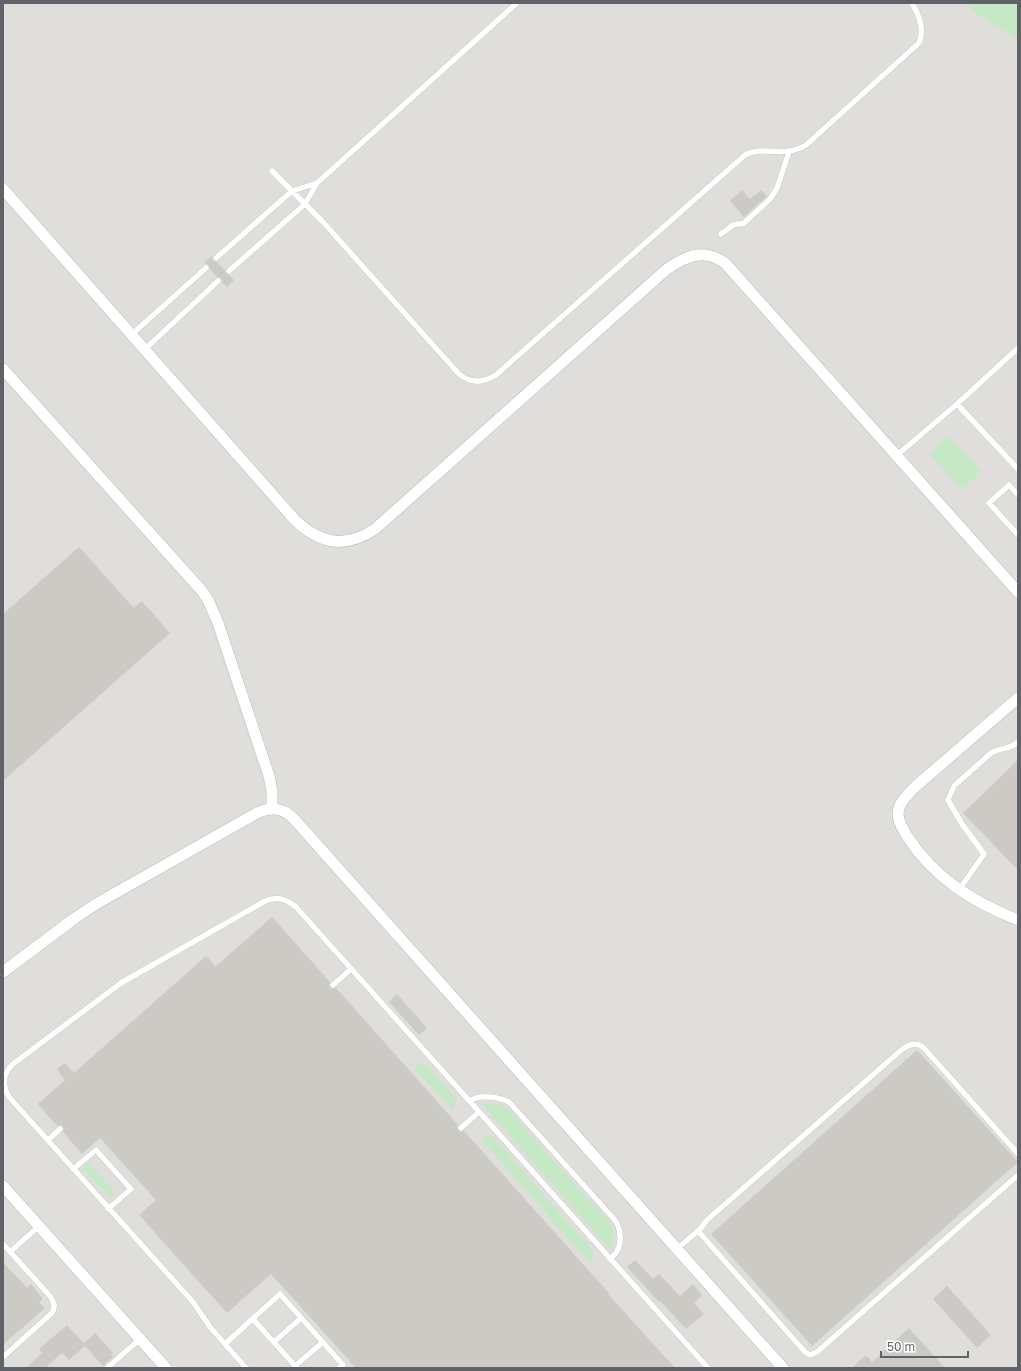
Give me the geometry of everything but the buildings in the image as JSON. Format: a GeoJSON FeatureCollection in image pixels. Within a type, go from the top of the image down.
{"type":"FeatureCollection","features":[{"type":"Feature","properties":{"kind":"street"},"geometry":{"type":"LineString","coordinates":[[3,189],[303,528],[317,537],[334,542],[352,540],[368,534],[375,529],[666,269],[687,257],[709,255],[718,258],[726,264],[1018,592]]}},
{"type":"Feature","properties":{"kind":"street"},"geometry":{"type":"LineString","coordinates":[[3,369],[208,600],[218,623],[269,776],[272,791],[272,809]]}},
{"type":"Feature","properties":{"kind":"street"},"geometry":{"type":"LineString","coordinates":[[1018,698],[916,786],[904,799],[898,809],[899,823],[916,848],[935,870],[959,890],[984,905],[1018,920]]}},
{"type":"Feature","properties":{"kind":"street"},"geometry":{"type":"LineString","coordinates":[[3,972],[89,908],[258,812],[272,809],[284,811],[295,820],[783,1368]]}},
{"type":"Feature","properties":{"kind":"street"},"geometry":{"type":"LineString","coordinates":[[3,1186],[166,1368]]}},
{"type":"Feature","properties":{"kind":"lane"},"geometry":{"type":"LineString","coordinates":[[229,272],[305,204],[317,183],[517,3]]}},
{"type":"Feature","properties":{"kind":"lane"},"geometry":{"type":"LineString","coordinates":[[272,171],[322,222],[459,374],[473,382],[479,382],[492,378],[496,375],[745,155],[754,152],[789,152],[806,145],[919,43],[922,35],[920,23],[912,3]]}},
{"type":"Feature","properties":{"kind":"lane"},"geometry":{"type":"LineString","coordinates":[[721,234],[733,225],[744,223],[770,199],[777,188],[789,152]]}},
{"type":"Feature","properties":{"kind":"lane"},"geometry":{"type":"LineString","coordinates":[[216,258],[292,191],[317,183]]}},
{"type":"Feature","properties":{"kind":"lane"},"geometry":{"type":"LineString","coordinates":[[131,335],[206,268]]}},
{"type":"Feature","properties":{"kind":"lane"},"geometry":{"type":"LineString","coordinates":[[144,350],[218,281]]}},
{"type":"Feature","properties":{"kind":"lane"},"geometry":{"type":"LineString","coordinates":[[896,456],[957,404],[1018,348]]}},
{"type":"Feature","properties":{"kind":"lane"},"geometry":{"type":"LineString","coordinates":[[957,404],[1018,469]]}},
{"type":"Feature","properties":{"kind":"lane"},"geometry":{"type":"LineString","coordinates":[[1018,495],[1009,485],[989,503],[1018,535]]}},
{"type":"Feature","properties":{"kind":"lane"},"geometry":{"type":"LineString","coordinates":[[959,890],[984,854],[962,824],[948,800],[954,786],[991,753],[998,749],[1013,747],[1018,742]]}},
{"type":"Feature","properties":{"kind":"lane"},"geometry":{"type":"LineString","coordinates":[[246,1368],[210,1327],[193,1302],[108,1209],[6,1092],[4,1079],[10,1067],[121,983],[265,901],[280,898],[285,899],[296,907],[708,1368]]}},
{"type":"Feature","properties":{"kind":"lane"},"geometry":{"type":"LineString","coordinates":[[333,985],[352,969]]}},
{"type":"Feature","properties":{"kind":"lane"},"geometry":{"type":"LineString","coordinates":[[677,1249],[698,1232],[707,1220],[898,1052],[909,1045],[917,1044],[924,1047],[1018,1154]]}},
{"type":"Feature","properties":{"kind":"lane"},"geometry":{"type":"LineString","coordinates":[[470,1101],[476,1098],[491,1098],[503,1099],[509,1102],[574,1173],[618,1225],[618,1248],[616,1253],[610,1259]]}},
{"type":"Feature","properties":{"kind":"lane"},"geometry":{"type":"LineString","coordinates":[[461,1128],[479,1112]]}},
{"type":"Feature","properties":{"kind":"lane"},"geometry":{"type":"LineString","coordinates":[[48,1140],[60,1129]]}},
{"type":"Feature","properties":{"kind":"lane"},"geometry":{"type":"LineString","coordinates":[[74,1169],[96,1150],[131,1189],[108,1209]]}},
{"type":"Feature","properties":{"kind":"lane"},"geometry":{"type":"LineString","coordinates":[[698,1232],[805,1352],[810,1355],[817,1352],[1018,1175]]}},
{"type":"Feature","properties":{"kind":"lane"},"geometry":{"type":"LineString","coordinates":[[10,1252],[39,1226]]}},
{"type":"Feature","properties":{"kind":"lane"},"geometry":{"type":"LineString","coordinates":[[3,1244],[50,1296],[54,1305],[52,1313],[3,1357]]}},
{"type":"Feature","properties":{"kind":"lane"},"geometry":{"type":"LineString","coordinates":[[225,1344],[280,1294],[343,1365],[340,1368]]}},
{"type":"Feature","properties":{"kind":"lane"},"geometry":{"type":"LineString","coordinates":[[274,1342],[301,1318]]}},
{"type":"Feature","properties":{"kind":"lane"},"geometry":{"type":"LineString","coordinates":[[253,1319],[296,1367],[323,1342]]}},
{"type":"Feature","properties":{"kind":"lane"},"geometry":{"type":"LineString","coordinates":[[107,1368],[140,1339]]}},
{"type":"Feature","properties":{"kind":"shaded area"},"geometry":{"type":"Polygon","coordinates":[[[3,3],[1018,3],[1018,1368],[3,1368],[3,3]]]}},
{"type":"Feature","properties":{"kind":"green space"},"geometry":{"type":"Polygon","coordinates":[[[967,3],[1018,3],[1018,39],[977,14],[967,3]]]}},
{"type":"Feature","properties":{"kind":"green space"},"geometry":{"type":"Polygon","coordinates":[[[948,436],[981,471],[962,489],[929,454],[948,436]]]}},
{"type":"Feature","properties":{"kind":"green space"},"geometry":{"type":"Polygon","coordinates":[[[421,1063],[428,1066],[453,1094],[456,1103],[452,1109],[415,1069],[417,1065],[421,1063]]]}},
{"type":"Feature","properties":{"kind":"green space"},"geometry":{"type":"Polygon","coordinates":[[[482,1105],[501,1105],[507,1108],[611,1225],[613,1232],[611,1248],[609,1248],[482,1105]]]}},
{"type":"Feature","properties":{"kind":"green space"},"geometry":{"type":"Polygon","coordinates":[[[488,1135],[493,1137],[590,1246],[593,1257],[590,1263],[481,1139],[488,1135]]]}},
{"type":"Feature","properties":{"kind":"green space"},"geometry":{"type":"Polygon","coordinates":[[[87,1163],[114,1191],[115,1194],[113,1196],[109,1196],[84,1170],[84,1165],[87,1163]]]}}]}
